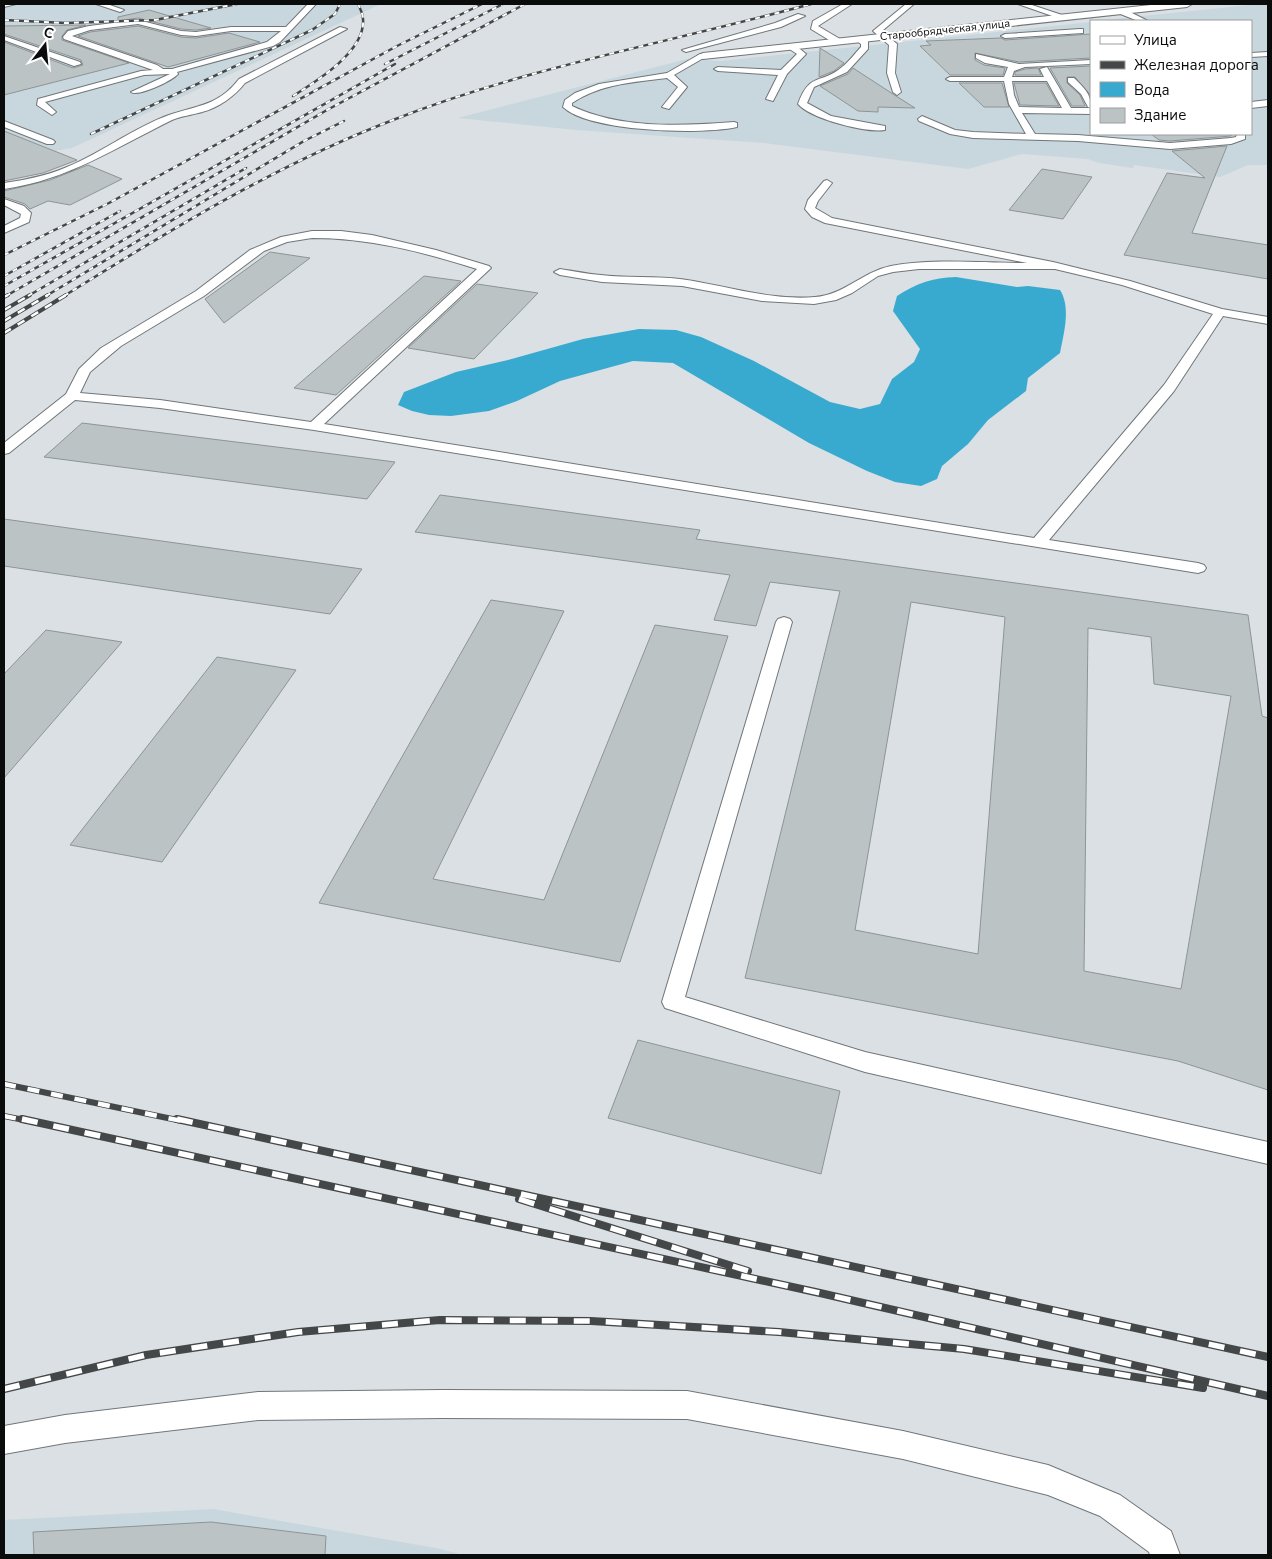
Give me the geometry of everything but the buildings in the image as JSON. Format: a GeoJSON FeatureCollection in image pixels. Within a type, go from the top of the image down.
{"type":"FeatureCollection","features":[{"type":"Feature","properties":{"kind":"street","name":"Старообрядческая улица"},"geometry":{"type":"LineString","coordinates":[[703,56],[1179,4]]}},
{"type":"Feature","properties":{"kind":"lane"},"geometry":{"type":"LineString","coordinates":[[4,6],[10,4]]}},
{"type":"Feature","properties":{"kind":"lane"},"geometry":{"type":"LineString","coordinates":[[100,4],[120,10]]}},
{"type":"Feature","properties":{"kind":"lane"},"geometry":{"type":"LineString","coordinates":[[52,112],[41,105],[41,101],[144,73],[172,71],[270,44],[288,29],[312,4]]}},
{"type":"Feature","properties":{"kind":"lane"},"geometry":{"type":"LineString","coordinates":[[817,30],[814,26],[816,23],[848,4]]}},
{"type":"Feature","properties":{"kind":"lane"},"geometry":{"type":"LineString","coordinates":[[898,92],[891,73],[893,44],[878,33],[878,28],[910,4]]}},
{"type":"Feature","properties":{"kind":"lane"},"geometry":{"type":"LineString","coordinates":[[1022,4],[1064,17]]}},
{"type":"Feature","properties":{"kind":"lane"},"geometry":{"type":"LineString","coordinates":[[1121,11],[1142,20]]}},
{"type":"Feature","properties":{"kind":"lane"},"geometry":{"type":"LineString","coordinates":[[686,50],[778,25],[801,16]]}},
{"type":"Feature","properties":{"kind":"lane"},"geometry":{"type":"LineString","coordinates":[[1005,36],[1084,31],[1051,18]]}},
{"type":"Feature","properties":{"kind":"lane"},"geometry":{"type":"LineString","coordinates":[[160,71],[154,66],[67,37],[89,28],[138,22],[181,33],[196,34],[230,29],[288,29]]}},
{"type":"Feature","properties":{"kind":"lane"},"geometry":{"type":"LineString","coordinates":[[778,25],[817,30],[837,41]]}},
{"type":"Feature","properties":{"kind":"lane"},"geometry":{"type":"LineString","coordinates":[[4,186],[35,181],[70,169],[172,117],[201,110],[221,100],[235,90],[242,81],[343,29]]}},
{"type":"Feature","properties":{"kind":"lane"},"geometry":{"type":"LineString","coordinates":[[4,38],[77,64]]}},
{"type":"Feature","properties":{"kind":"lane"},"geometry":{"type":"LineString","coordinates":[[858,39],[865,43],[865,47],[844,70],[811,85],[802,104],[806,109],[814,113],[846,122],[882,128]]}},
{"type":"Feature","properties":{"kind":"lane"},"geometry":{"type":"LineString","coordinates":[[770,99],[783,73],[802,54],[791,46]]}},
{"type":"Feature","properties":{"kind":"lane"},"geometry":{"type":"LineString","coordinates":[[1252,55],[1268,54]]}},
{"type":"Feature","properties":{"kind":"lane"},"geometry":{"type":"LineString","coordinates":[[703,56],[669,75],[626,80],[584,92],[568,102],[567,107],[588,116],[628,123],[700,128],[734,125]]}},
{"type":"Feature","properties":{"kind":"lane"},"geometry":{"type":"LineString","coordinates":[[979,56],[988,61],[1016,66],[1090,62]]}},
{"type":"Feature","properties":{"kind":"lane"},"geometry":{"type":"LineString","coordinates":[[1040,64],[1068,110]]}},
{"type":"Feature","properties":{"kind":"lane"},"geometry":{"type":"LineString","coordinates":[[1016,66],[1010,69],[1007,79],[1010,97],[1032,137]]}},
{"type":"Feature","properties":{"kind":"lane"},"geometry":{"type":"LineString","coordinates":[[718,69],[783,73]]}},
{"type":"Feature","properties":{"kind":"lane"},"geometry":{"type":"LineString","coordinates":[[135,92],[170,78],[174,74],[172,71]]}},
{"type":"Feature","properties":{"kind":"lane"},"geometry":{"type":"LineString","coordinates":[[666,107],[683,87],[669,75]]}},
{"type":"Feature","properties":{"kind":"lane"},"geometry":{"type":"LineString","coordinates":[[950,79],[1050,79]]}},
{"type":"Feature","properties":{"kind":"lane"},"geometry":{"type":"LineString","coordinates":[[1071,80],[1084,93],[1090,103]]}},
{"type":"Feature","properties":{"kind":"lane"},"geometry":{"type":"LineString","coordinates":[[1252,105],[1268,103]]}},
{"type":"Feature","properties":{"kind":"lane"},"geometry":{"type":"LineString","coordinates":[[1017,110],[1090,111]]}},
{"type":"Feature","properties":{"kind":"lane"},"geometry":{"type":"LineString","coordinates":[[922,119],[953,132],[1032,137],[1114,137],[1186,146],[1231,141],[1240,139],[1241,135]]}},
{"type":"Feature","properties":{"kind":"lane"},"geometry":{"type":"LineString","coordinates":[[4,124],[50,142]]}},
{"type":"Feature","properties":{"kind":"lane"},"geometry":{"type":"LineString","coordinates":[[827,182],[813,200],[810,209],[816,215],[829,221],[976,249],[1053,266],[1128,284],[1220,312],[1268,320]]}},
{"type":"Feature","properties":{"kind":"lane"},"geometry":{"type":"LineString","coordinates":[[4,202],[20,208],[26,213],[25,220],[4,230]]}},
{"type":"Feature","properties":{"kind":"lane"},"geometry":{"type":"LineString","coordinates":[[4,450],[72,396],[84,371],[109,347],[173,311],[215,283],[253,253],[276,241],[300,235],[326,234],[362,238],[414,246],[485,268],[314,426]]}},
{"type":"Feature","properties":{"kind":"lane"},"geometry":{"type":"LineString","coordinates":[[560,272],[602,279],[682,283],[762,298],[814,302],[832,298],[848,291],[874,274],[892,268],[919,266],[1053,266]]}},
{"type":"Feature","properties":{"kind":"lane"},"geometry":{"type":"LineString","coordinates":[[1038,543],[1169,388],[1220,312]]}},
{"type":"Feature","properties":{"kind":"lane"},"geometry":{"type":"LineString","coordinates":[[72,396],[160,404],[314,426],[1198,568]]}},
{"type":"Feature","properties":{"kind":"lane"},"geometry":{"type":"LineString","coordinates":[[784,622],[673,1002],[865,1062],[1268,1153]]}},
{"type":"Feature","properties":{"kind":"lane"},"geometry":{"type":"LineString","coordinates":[[4,1440],[65,1429],[258,1406],[442,1404],[687,1405],[903,1444],[1048,1480],[1110,1505],[1160,1542],[1165,1555]]}},
{"type":"Feature","properties":{"kind":"shaded area"},"geometry":{"type":"Polygon","coordinates":[[[4,4],[381,4],[72,148],[4,165],[4,4]]]}},
{"type":"Feature","properties":{"kind":"shaded area"},"geometry":{"type":"Polygon","coordinates":[[[1268,4],[1268,165],[1248,165],[1220,177],[1134,165],[1133,168],[1099,163],[1088,159],[1022,154],[968,169],[764,143],[576,130],[458,118],[687,59],[722,61],[1090,22],[1090,135],[1252,135],[1252,20],[1104,20],[1268,4]]]}},
{"type":"Feature","properties":{"kind":"shaded area"},"geometry":{"type":"Polygon","coordinates":[[[213,1509],[441,1549],[463,1555],[4,1555],[4,1520],[213,1509]]]}},
{"type":"Feature","properties":{"kind":"water"},"geometry":{"type":"Polygon","coordinates":[[[956,277],[1017,287],[1028,286],[1060,290],[1065,304],[1065,329],[1060,353],[1028,378],[1026,391],[988,420],[968,444],[942,466],[937,479],[921,486],[895,482],[867,471],[809,443],[673,363],[633,361],[560,381],[517,401],[489,411],[451,416],[429,415],[398,405],[404,392],[456,372],[583,339],[639,329],[676,330],[701,337],[754,361],[830,402],[860,409],[880,404],[892,379],[914,362],[920,349],[893,311],[897,296],[925,282],[956,277]]]}},
{"type":"Feature","properties":{"kind":"railway"},"geometry":{"type":"LineString","coordinates":[[4,20],[66,23],[155,20],[237,4]]}},
{"type":"Feature","properties":{"kind":"railway"},"geometry":{"type":"LineString","coordinates":[[91,134],[312,30],[335,14],[340,4]]}},
{"type":"Feature","properties":{"kind":"railway"},"geometry":{"type":"LineString","coordinates":[[293,96],[338,64],[357,42],[362,31],[363,19],[358,4]]}},
{"type":"Feature","properties":{"kind":"railway"},"geometry":{"type":"LineString","coordinates":[[4,255],[109,203],[397,46],[482,4]]}},
{"type":"Feature","properties":{"kind":"railway"},"geometry":{"type":"LineString","coordinates":[[385,64],[503,4]]}},
{"type":"Feature","properties":{"kind":"railway"},"geometry":{"type":"LineString","coordinates":[[6,296],[327,110],[525,4]]}},
{"type":"Feature","properties":{"kind":"railway"},"geometry":{"type":"LineString","coordinates":[[64,296],[184,223],[265,178],[307,157],[393,120],[444,101],[547,70],[811,4]]}},
{"type":"Feature","properties":{"kind":"railway"},"geometry":{"type":"LineString","coordinates":[[4,286],[395,64]]}},
{"type":"Feature","properties":{"kind":"railway"},"geometry":{"type":"LineString","coordinates":[[46,296],[304,141],[344,121]]}},
{"type":"Feature","properties":{"kind":"railway"},"geometry":{"type":"LineString","coordinates":[[28,296],[246,168]]}},
{"type":"Feature","properties":{"kind":"railway"},"geometry":{"type":"LineString","coordinates":[[4,276],[120,211]]}},
{"type":"Feature","properties":{"kind":"railway"},"geometry":{"type":"LineString","coordinates":[[4,310],[30,295]]}},
{"type":"Feature","properties":{"kind":"railway"},"geometry":{"type":"LineString","coordinates":[[4,321],[48,295]]}},
{"type":"Feature","properties":{"kind":"railway"},"geometry":{"type":"LineString","coordinates":[[4,333],[66,295]]}},
{"type":"Feature","properties":{"kind":"railway"},"geometry":{"type":"LineString","coordinates":[[4,1084],[182,1121]]}},
{"type":"Feature","properties":{"kind":"railway"},"geometry":{"type":"LineString","coordinates":[[4,1116],[29,1121]]}},
{"type":"Feature","properties":{"kind":"railway"},"geometry":{"type":"LineString","coordinates":[[22,1119],[820,1293],[1268,1396]]}},
{"type":"Feature","properties":{"kind":"railway"},"geometry":{"type":"LineString","coordinates":[[177,1119],[1268,1357]]}},
{"type":"Feature","properties":{"kind":"railway"},"geometry":{"type":"LineString","coordinates":[[519,1199],[748,1271]]}},
{"type":"Feature","properties":{"kind":"railway"},"geometry":{"type":"LineString","coordinates":[[4,1389],[146,1355],[298,1332],[440,1320],[591,1321],[779,1332],[964,1349],[1203,1388]]}}]}
